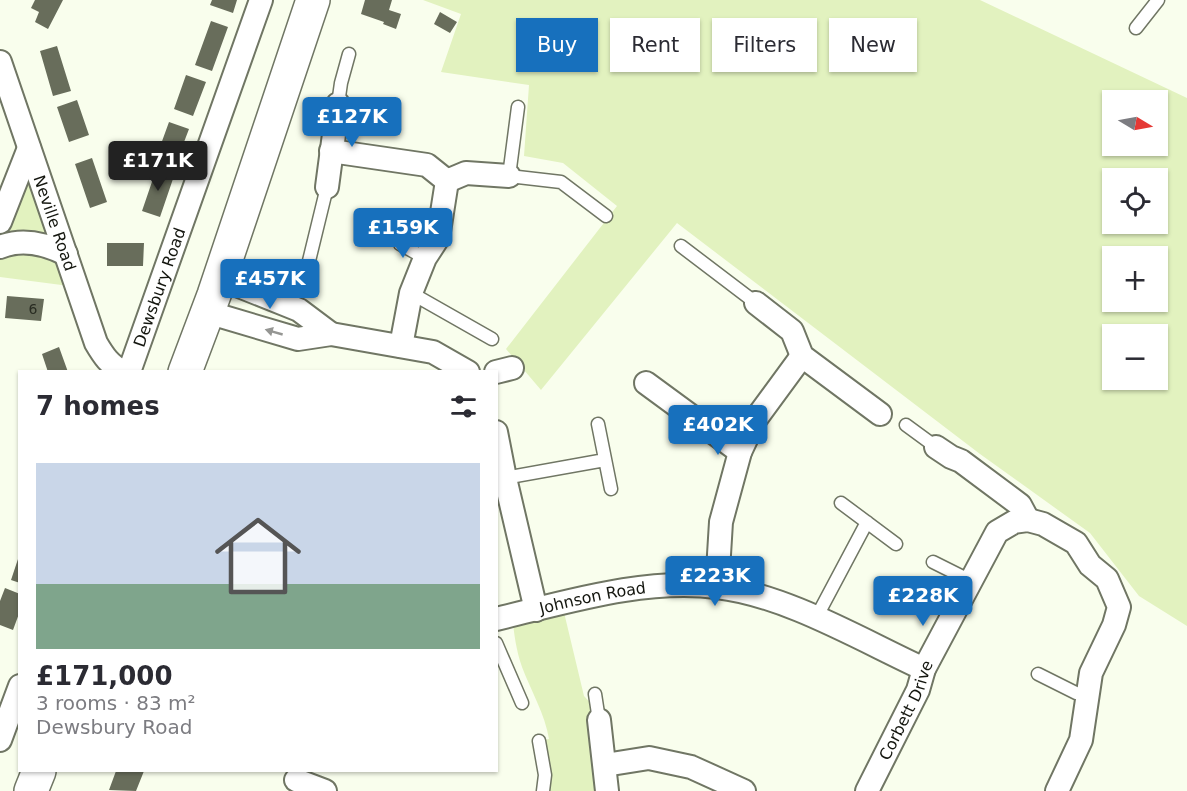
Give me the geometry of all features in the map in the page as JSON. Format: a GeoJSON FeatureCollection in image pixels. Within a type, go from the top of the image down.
{"type":"FeatureCollection","features":[{"type":"Feature","properties":{"kind":"highway"},"geometry":{"type":"LineString","coordinates":[[186,370],[313,0]]}},
{"type":"Feature","properties":{"kind":"highway"},"geometry":{"type":"LineString","coordinates":[[32,791],[39,772]]}},
{"type":"Feature","properties":{"kind":"street","name":"Dewsbury Road"},"geometry":{"type":"LineString","coordinates":[[130,370],[261,0]]}},
{"type":"Feature","properties":{"kind":"street","name":"Neville Road"},"geometry":{"type":"LineString","coordinates":[[0,62],[96,343],[104,357],[119,370]]}},
{"type":"Feature","properties":{"kind":"street"},"geometry":{"type":"LineString","coordinates":[[327,187],[338,104]]}},
{"type":"Feature","properties":{"kind":"street"},"geometry":{"type":"LineString","coordinates":[[0,222],[29,148]]}},
{"type":"Feature","properties":{"kind":"street"},"geometry":{"type":"LineString","coordinates":[[331,151],[427,165],[447,181]]}},
{"type":"Feature","properties":{"kind":"street"},"geometry":{"type":"LineString","coordinates":[[447,181],[466,173],[509,176]]}},
{"type":"Feature","properties":{"kind":"street"},"geometry":{"type":"LineString","coordinates":[[401,346],[411,293],[425,258],[438,238],[447,181]]}},
{"type":"Feature","properties":{"kind":"street"},"geometry":{"type":"LineString","coordinates":[[0,247],[29,243],[48,245],[66,254]]}},
{"type":"Feature","properties":{"kind":"street"},"geometry":{"type":"LineString","coordinates":[[219,278],[299,310],[331,334]]}},
{"type":"Feature","properties":{"kind":"street"},"geometry":{"type":"LineString","coordinates":[[756,303],[792,331],[802,356],[880,414]]}},
{"type":"Feature","properties":{"kind":"street"},"geometry":{"type":"LineString","coordinates":[[207,312],[298,339],[331,334],[433,352],[464,370]]}},
{"type":"Feature","properties":{"kind":"street"},"geometry":{"type":"LineString","coordinates":[[717,587],[721,522],[740,452],[755,420],[802,356]]}},
{"type":"Feature","properties":{"kind":"street"},"geometry":{"type":"LineString","coordinates":[[646,383],[740,452]]}},
{"type":"Feature","properties":{"kind":"street"},"geometry":{"type":"LineString","coordinates":[[498,442],[536,610]]}},
{"type":"Feature","properties":{"kind":"street"},"geometry":{"type":"LineString","coordinates":[[936,447],[961,461],[1020,505],[1028,520],[1043,524],[1076,543],[1090,566],[1107,579],[1119,607],[1114,625],[1091,673],[1081,740],[1057,791]]}},
{"type":"Feature","properties":{"kind":"street","name":"Corbett Drive"},"geometry":{"type":"LineString","coordinates":[[867,791],[918,690],[924,669],[997,532],[1014,522],[1028,520]]}},
{"type":"Feature","properties":{"kind":"street","name":"Johnson Road"},"geometry":{"type":"LineString","coordinates":[[498,619],[610,592],[666,585],[717,587],[787,605],[924,669]]}},
{"type":"Feature","properties":{"kind":"street"},"geometry":{"type":"LineString","coordinates":[[0,740],[18,691]]}},
{"type":"Feature","properties":{"kind":"street"},"geometry":{"type":"LineString","coordinates":[[598,720],[607,791]]}},
{"type":"Feature","properties":{"kind":"street"},"geometry":{"type":"LineString","coordinates":[[605,765],[649,758],[691,767],[744,791]]}},
{"type":"Feature","properties":{"kind":"street"},"geometry":{"type":"LineString","coordinates":[[296,781],[325,791]]}},
{"type":"Feature","properties":{"kind":"lane"},"geometry":{"type":"LineString","coordinates":[[1136,28],[1158,0]]}},
{"type":"Feature","properties":{"kind":"lane"},"geometry":{"type":"LineString","coordinates":[[338,104],[349,54]]}},
{"type":"Feature","properties":{"kind":"lane"},"geometry":{"type":"LineString","coordinates":[[518,107],[509,176],[561,182],[606,216]]}},
{"type":"Feature","properties":{"kind":"lane"},"geometry":{"type":"LineString","coordinates":[[308,265],[327,187]]}},
{"type":"Feature","properties":{"kind":"lane"},"geometry":{"type":"LineString","coordinates":[[400,244],[425,258]]}},
{"type":"Feature","properties":{"kind":"lane"},"geometry":{"type":"LineString","coordinates":[[681,246],[756,303]]}},
{"type":"Feature","properties":{"kind":"lane"},"geometry":{"type":"LineString","coordinates":[[411,293],[492,339]]}},
{"type":"Feature","properties":{"kind":"lane"},"geometry":{"type":"LineString","coordinates":[[598,424],[611,489]]}},
{"type":"Feature","properties":{"kind":"lane"},"geometry":{"type":"LineString","coordinates":[[906,425],[936,447]]}},
{"type":"Feature","properties":{"kind":"lane"},"geometry":{"type":"LineString","coordinates":[[505,478],[605,460]]}},
{"type":"Feature","properties":{"kind":"lane"},"geometry":{"type":"LineString","coordinates":[[841,503],[896,544]]}},
{"type":"Feature","properties":{"kind":"lane"},"geometry":{"type":"LineString","coordinates":[[816,618],[867,522]]}},
{"type":"Feature","properties":{"kind":"lane"},"geometry":{"type":"LineString","coordinates":[[933,562],[971,581]]}},
{"type":"Feature","properties":{"kind":"lane"},"geometry":{"type":"LineString","coordinates":[[498,648],[522,703]]}},
{"type":"Feature","properties":{"kind":"lane"},"geometry":{"type":"LineString","coordinates":[[1038,674],[1076,693],[1088,694]]}},
{"type":"Feature","properties":{"kind":"lane"},"geometry":{"type":"LineString","coordinates":[[595,694],[598,720]]}},
{"type":"Feature","properties":{"kind":"lane"},"geometry":{"type":"LineString","coordinates":[[540,741],[545,775],[543,791]]}},
{"type":"Feature","properties":{"kind":"green space"},"geometry":{"type":"Polygon","coordinates":[[[423,0],[980,0],[1187,98],[1187,626],[1139,596],[1090,533],[980,454],[677,223],[541,390],[506,349],[617,206],[563,163],[524,156],[529,85],[441,72],[461,14],[423,0]]]}},
{"type":"Feature","properties":{"kind":"green space"},"geometry":{"type":"Polygon","coordinates":[[[29,148],[77,287],[0,277],[0,222],[29,148]]]}},
{"type":"Feature","properties":{"kind":"green space"},"geometry":{"type":"Polygon","coordinates":[[[562,604],[584,696],[597,710],[607,791],[543,791],[539,741],[549,739],[541,712],[520,661],[512,615],[562,604]]]}},
{"type":"Feature","properties":{"kind":"building"},"geometry":{"type":"Polygon","coordinates":[[[35,0],[63,0],[48,29],[35,22],[39,12],[31,8],[35,0]]]}},
{"type":"Feature","properties":{"kind":"building"},"geometry":{"type":"Polygon","coordinates":[[[212,0],[237,0],[233,13],[210,5],[212,0]]]}},
{"type":"Feature","properties":{"kind":"building"},"geometry":{"type":"Polygon","coordinates":[[[365,0],[392,0],[389,10],[401,14],[396,29],[361,14],[365,0]]]}},
{"type":"Feature","properties":{"kind":"building"},"geometry":{"type":"Polygon","coordinates":[[[440,12],[457,22],[450,33],[434,24],[440,12]]]}},
{"type":"Feature","properties":{"kind":"building"},"geometry":{"type":"Polygon","coordinates":[[[211,21],[228,27],[212,71],[195,65],[211,21]]]}},
{"type":"Feature","properties":{"kind":"building"},"geometry":{"type":"Polygon","coordinates":[[[57,46],[71,91],[53,96],[40,51],[57,46]]]}},
{"type":"Feature","properties":{"kind":"building"},"geometry":{"type":"Polygon","coordinates":[[[186,75],[206,82],[193,116],[174,109],[186,75]]]}},
{"type":"Feature","properties":{"kind":"building"},"geometry":{"type":"Polygon","coordinates":[[[77,100],[89,135],[69,142],[57,107],[77,100]]]}},
{"type":"Feature","properties":{"kind":"building"},"geometry":{"type":"Polygon","coordinates":[[[169,122],[189,129],[176,163],[157,155],[169,122]]]}},
{"type":"Feature","properties":{"kind":"building"},"geometry":{"type":"Polygon","coordinates":[[[92,158],[107,202],[90,208],[75,164],[92,158]]]}},
{"type":"Feature","properties":{"kind":"building"},"geometry":{"type":"Polygon","coordinates":[[[157,167],[175,173],[160,217],[142,211],[157,167]]]}},
{"type":"Feature","properties":{"kind":"building"},"geometry":{"type":"Polygon","coordinates":[[[107,243],[144,243],[143,266],[107,266],[107,243]]]}},
{"type":"Feature","properties":{"kind":"building"},"geometry":{"type":"Polygon","coordinates":[[[7,296],[44,299],[41,321],[5,318],[7,296]]]}},
{"type":"Feature","properties":{"kind":"building"},"geometry":{"type":"Polygon","coordinates":[[[59,347],[67,370],[47,370],[42,354],[59,347]]]}},
{"type":"Feature","properties":{"kind":"building"},"geometry":{"type":"Polygon","coordinates":[[[18,559],[18,582],[11,580],[18,559]]]}},
{"type":"Feature","properties":{"kind":"building"},"geometry":{"type":"Polygon","coordinates":[[[5,588],[18,593],[18,616],[13,630],[0,625],[0,601],[5,588]]]}},
{"type":"Feature","properties":{"kind":"building"},"geometry":{"type":"Polygon","coordinates":[[[116,772],[144,772],[136,791],[109,790],[116,772]]]}}]}
